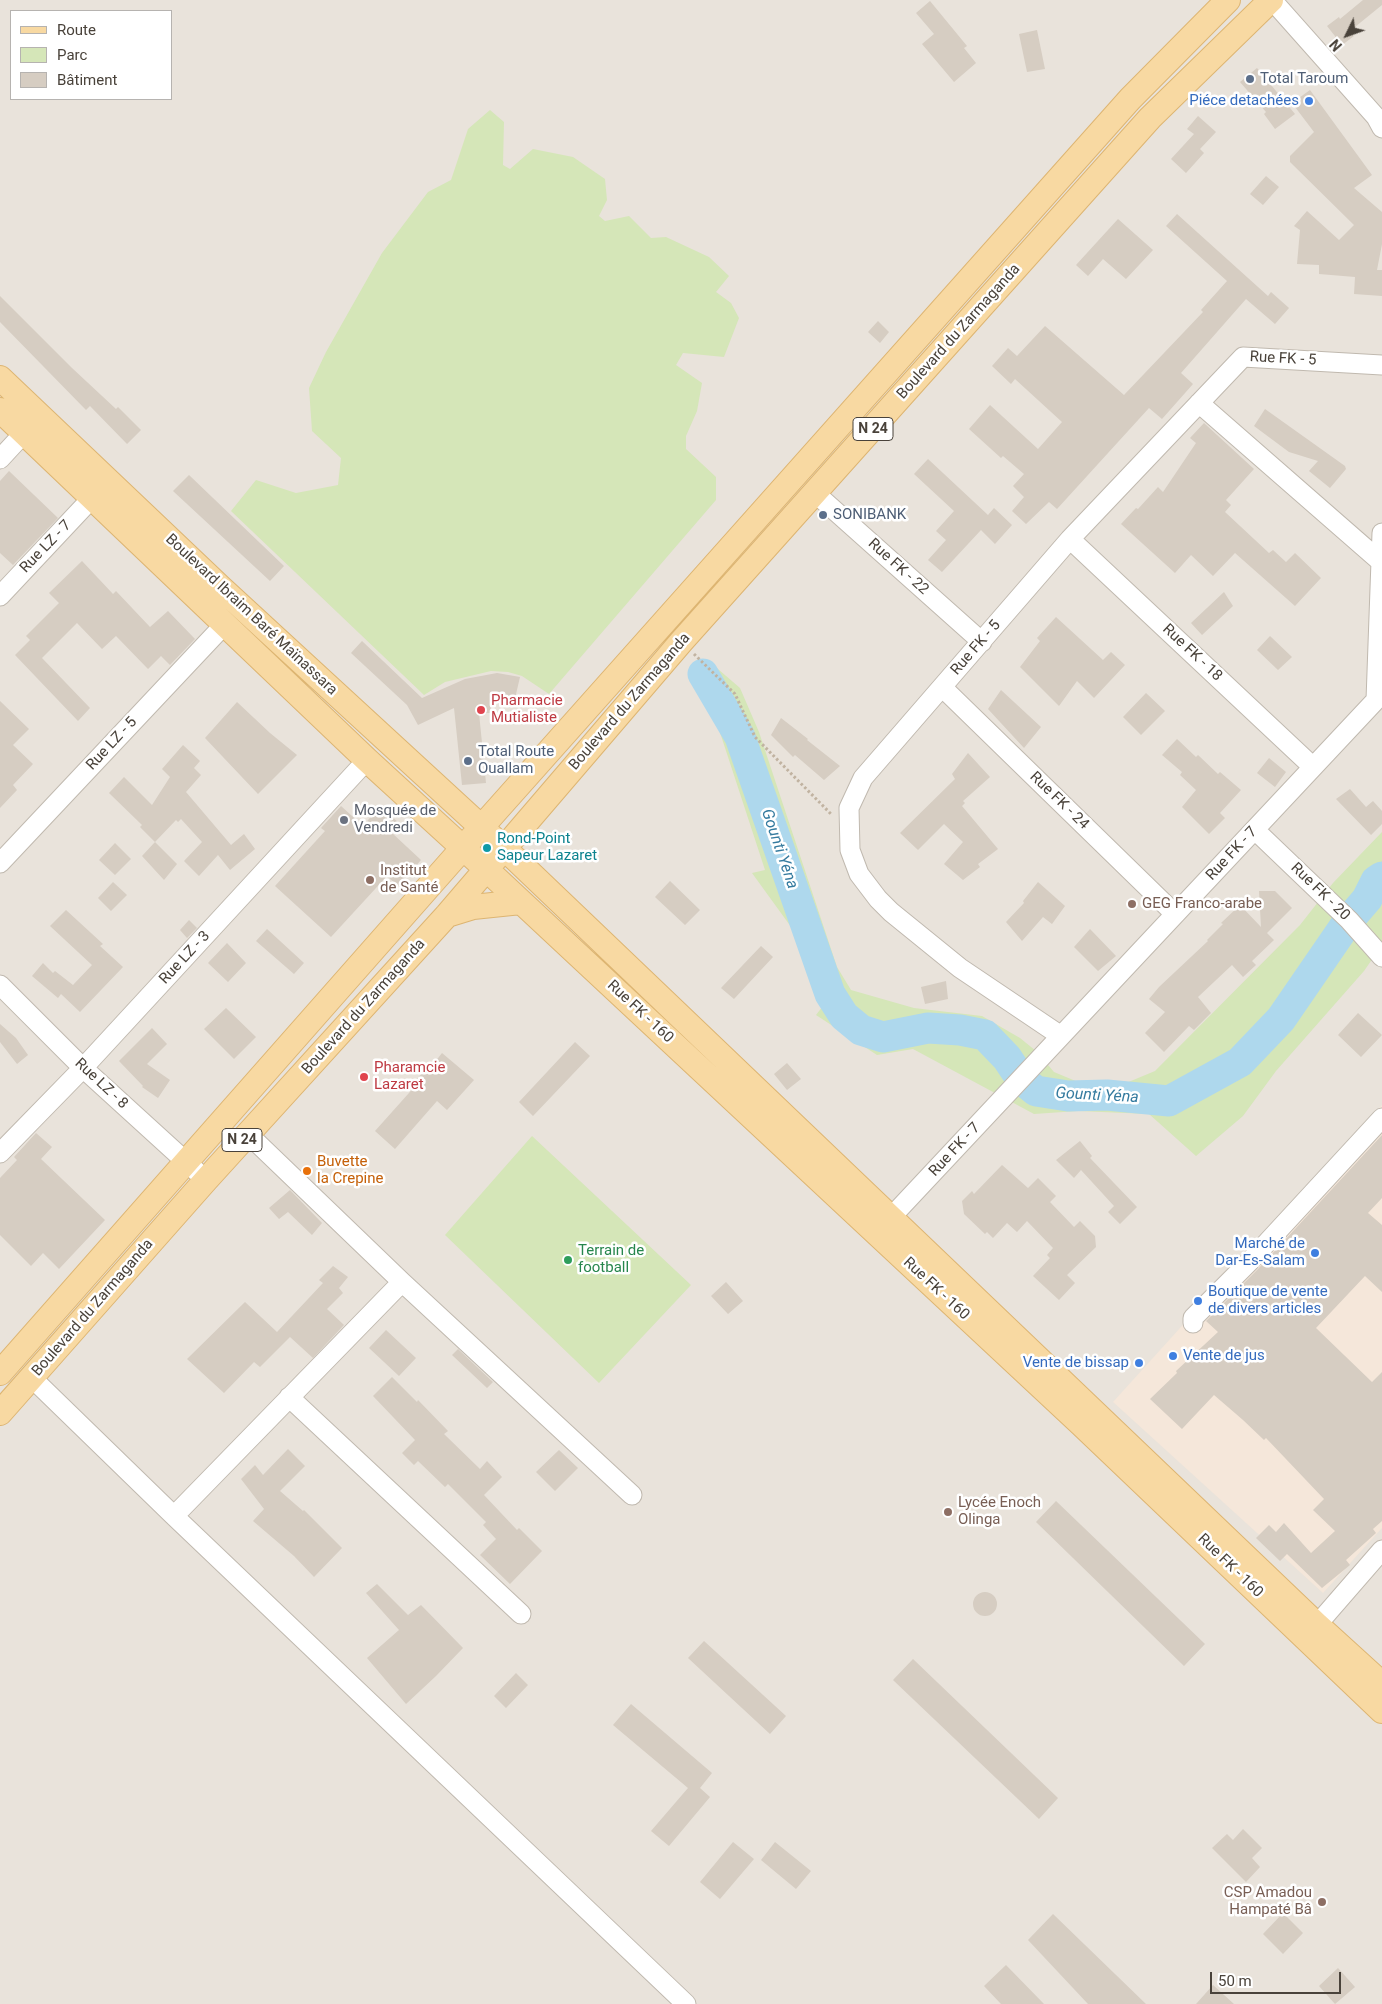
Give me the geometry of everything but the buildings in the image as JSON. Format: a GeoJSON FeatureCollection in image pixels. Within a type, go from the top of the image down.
{"type":"FeatureCollection","features":[{"type":"Feature","properties":{"kind":"main road","name":"Boulevard du Zarmaganda"},"geometry":{"type":"LineString","coordinates":[[0,1373],[462,849],[1130,99],[1228,0]]}},
{"type":"Feature","properties":{"kind":"main road","name":"Boulevard du Zarmaganda"},"geometry":{"type":"LineString","coordinates":[[0,1413],[206,1180],[447,915],[681,642],[1150,118],[1271,0]]}},
{"type":"Feature","properties":{"kind":"main road"},"geometry":{"type":"LineString","coordinates":[[895,362],[915,382]]}},
{"type":"Feature","properties":{"kind":"main road","name":"Boulevard Ibraim Baré Maïnassara"},"geometry":{"type":"LineString","coordinates":[[0,378],[220,587],[504,848]]}},
{"type":"Feature","properties":{"kind":"main road","name":"Boulevard Ibraim Baré Maïnassara"},"geometry":{"type":"LineString","coordinates":[[0,410],[224,625],[462,849],[486,869]]}},
{"type":"Feature","properties":{"kind":"main road"},"geometry":{"type":"LineString","coordinates":[[528,820],[527,842],[530,858],[552,894]]}},
{"type":"Feature","properties":{"kind":"main road","name":"Rue FK - 160"},"geometry":{"type":"LineString","coordinates":[[504,848],[884,1226]]}},
{"type":"Feature","properties":{"kind":"main road","name":"Rue FK - 160"},"geometry":{"type":"LineString","coordinates":[[486,869],[884,1226],[1311,1631],[1382,1711]]}},
{"type":"Feature","properties":{"kind":"main road"},"geometry":{"type":"LineString","coordinates":[[447,915],[473,907],[521,902]]}},
{"type":"Feature","properties":{"kind":"main road","name":"Rue FK - 160"},"geometry":{"type":"LineString","coordinates":[[1311,1631],[1382,1684]]}},
{"type":"Feature","properties":{"kind":"street"},"geometry":{"type":"LineString","coordinates":[[1271,0],[1376,117],[1382,128]]}},
{"type":"Feature","properties":{"kind":"street","name":"Rue FK - 5"},"geometry":{"type":"LineString","coordinates":[[1061,1036],[960,968],[891,912],[859,874],[850,850],[848,808],[863,778],[1070,539],[1243,356],[1382,365]]}},
{"type":"Feature","properties":{"kind":"street"},"geometry":{"type":"LineString","coordinates":[[1200,403],[1380,561]]}},
{"type":"Feature","properties":{"kind":"street"},"geometry":{"type":"LineString","coordinates":[[0,459],[24,433]]}},
{"type":"Feature","properties":{"kind":"street","name":"Rue FK - 22"},"geometry":{"type":"LineString","coordinates":[[815,493],[982,642]]}},
{"type":"Feature","properties":{"kind":"street","name":"Rue LZ - 7"},"geometry":{"type":"LineString","coordinates":[[0,596],[92,498]]}},
{"type":"Feature","properties":{"kind":"street","name":"Rue FK - 7"},"geometry":{"type":"LineString","coordinates":[[884,1226],[1175,914],[1379,700],[1382,533]]}},
{"type":"Feature","properties":{"kind":"street","name":"Rue FK - 18"},"geometry":{"type":"LineString","coordinates":[[1070,539],[1313,768]]}},
{"type":"Feature","properties":{"kind":"street","name":"Rue LZ - 5"},"geometry":{"type":"LineString","coordinates":[[0,863],[224,625]]}},
{"type":"Feature","properties":{"kind":"street","name":"Rue FK - 24"},"geometry":{"type":"LineString","coordinates":[[942,687],[1175,914]]}},
{"type":"Feature","properties":{"kind":"street","name":"Rue LZ - 3"},"geometry":{"type":"LineString","coordinates":[[0,1153],[83,1068],[367,760]]}},
{"type":"Feature","properties":{"kind":"street","name":"Rue FK - 20"},"geometry":{"type":"LineString","coordinates":[[1255,830],[1349,920],[1382,957]]}},
{"type":"Feature","properties":{"kind":"street","name":"Rue LZ - 8"},"geometry":{"type":"LineString","coordinates":[[0,985],[83,1068],[206,1180]]}},
{"type":"Feature","properties":{"kind":"street"},"geometry":{"type":"LineString","coordinates":[[1193,1323],[1193,1318],[1250,1261],[1382,1118]]}},
{"type":"Feature","properties":{"kind":"street"},"geometry":{"type":"LineString","coordinates":[[248,1134],[402,1282],[632,1495]]}},
{"type":"Feature","properties":{"kind":"street"},"geometry":{"type":"LineString","coordinates":[[174,1516],[402,1282]]}},
{"type":"Feature","properties":{"kind":"street"},"geometry":{"type":"LineString","coordinates":[[31,1378],[686,2004]]}},
{"type":"Feature","properties":{"kind":"street"},"geometry":{"type":"LineString","coordinates":[[289,1397],[521,1614]]}},
{"type":"Feature","properties":{"kind":"street"},"geometry":{"type":"LineString","coordinates":[[1311,1631],[1382,1550]]}},
{"type":"Feature","properties":{"kind":"path"},"geometry":{"type":"LineString","coordinates":[[681,642],[735,694],[755,737],[849,832]]}},
{"type":"Feature","properties":{"kind":"shaded area"},"geometry":{"type":"Polygon","coordinates":[[[0,0],[1382,0],[1382,2004],[0,2004],[0,0]]]}},
{"type":"Feature","properties":{"kind":"shaded area","name":"Marché de Dar-Es-Salam"},"geometry":{"type":"Polygon","coordinates":[[[1382,1105],[1382,1528],[1323,1593],[1113,1402],[1382,1105]]]}},
{"type":"Feature","properties":{"kind":"green space"},"geometry":{"type":"Polygon","coordinates":[[[490,110],[504,122],[503,165],[510,169],[533,149],[573,157],[605,179],[607,200],[599,216],[605,221],[629,216],[651,238],[666,237],[709,257],[729,276],[716,292],[731,303],[739,318],[724,357],[683,353],[676,365],[702,383],[697,411],[686,436],[686,449],[716,477],[716,500],[549,694],[522,676],[508,672],[491,671],[445,682],[424,695],[231,511],[256,480],[296,493],[338,485],[341,458],[312,431],[309,388],[326,352],[382,253],[428,192],[451,180],[468,129],[490,110]]]}},
{"type":"Feature","properties":{"kind":"green space"},"geometry":{"type":"Polygon","coordinates":[[[711,663],[740,688],[759,732],[837,967],[851,990],[914,1008],[982,1016],[1020,1038],[1036,1051],[1054,1072],[1078,1082],[1114,1088],[1155,1071],[1300,925],[1333,883],[1382,832],[1382,945],[1364,971],[1276,1071],[1243,1116],[1196,1156],[1149,1114],[1078,1111],[1034,1114],[913,1049],[877,1055],[816,1015],[836,989],[752,873],[765,870],[710,702],[703,674],[711,663]]]}},
{"type":"Feature","properties":{"kind":"green space","name":"Terrain de football"},"geometry":{"type":"Polygon","coordinates":[[[532,1136],[691,1285],[599,1383],[445,1235],[532,1136]]]}},
{"type":"Feature","properties":{"kind":"waterway","name":"Gounti Yéna"},"geometry":{"type":"LineString","coordinates":[[703,674],[740,737],[830,994],[844,1016],[861,1030],[883,1037],[928,1028],[960,1030],[985,1035],[1007,1058],[1021,1079],[1036,1091],[1068,1096],[1107,1095],[1169,1101],[1240,1062],[1281,1019],[1349,920],[1367,899],[1376,881],[1382,877]]}},
{"type":"Feature","properties":{"kind":"place","name":"Total Taroum"},"geometry":{"type":"Point","coordinates":[1250,79]}},
{"type":"Feature","properties":{"kind":"place","name":"Piéce detachées"},"geometry":{"type":"Point","coordinates":[1309,101]}},
{"type":"Feature","properties":{"kind":"place","name":"SONIBANK"},"geometry":{"type":"Point","coordinates":[823,515]}},
{"type":"Feature","properties":{"kind":"place","name":"Pharmacie Mutialiste"},"geometry":{"type":"Point","coordinates":[481,710]}},
{"type":"Feature","properties":{"kind":"place","name":"Total Route Ouallam"},"geometry":{"type":"Point","coordinates":[468,761]}},
{"type":"Feature","properties":{"kind":"place","name":"Mosquée de Vendredi"},"geometry":{"type":"Point","coordinates":[344,820]}},
{"type":"Feature","properties":{"kind":"place","name":"Rond-Point Sapeur Lazaret"},"geometry":{"type":"Point","coordinates":[487,848]}},
{"type":"Feature","properties":{"kind":"place","name":"Institut de Santé"},"geometry":{"type":"Point","coordinates":[370,880]}},
{"type":"Feature","properties":{"kind":"place","name":"GEG Franco-arabe"},"geometry":{"type":"Point","coordinates":[1132,904]}},
{"type":"Feature","properties":{"kind":"place","name":"Pharamcie Lazaret"},"geometry":{"type":"Point","coordinates":[364,1077]}},
{"type":"Feature","properties":{"kind":"place","name":"Buvette la Crepine"},"geometry":{"type":"Point","coordinates":[307,1171]}},
{"type":"Feature","properties":{"kind":"place","name":"Marché de Dar-Es-Salam"},"geometry":{"type":"Point","coordinates":[1315,1253]}},
{"type":"Feature","properties":{"kind":"place","name":"Terrain de football"},"geometry":{"type":"Point","coordinates":[568,1260]}},
{"type":"Feature","properties":{"kind":"place","name":"Boutique de vente de divers articles"},"geometry":{"type":"Point","coordinates":[1198,1301]}},
{"type":"Feature","properties":{"kind":"place","name":"Vente de jus"},"geometry":{"type":"Point","coordinates":[1173,1356]}},
{"type":"Feature","properties":{"kind":"place","name":"Vente de bissap"},"geometry":{"type":"Point","coordinates":[1139,1363]}},
{"type":"Feature","properties":{"kind":"place","name":"Lycée Enoch Olinga"},"geometry":{"type":"Point","coordinates":[948,1512]}},
{"type":"Feature","properties":{"kind":"place","name":"CSP Amadou Hampaté Bâ"},"geometry":{"type":"Point","coordinates":[1322,1902]}}]}
